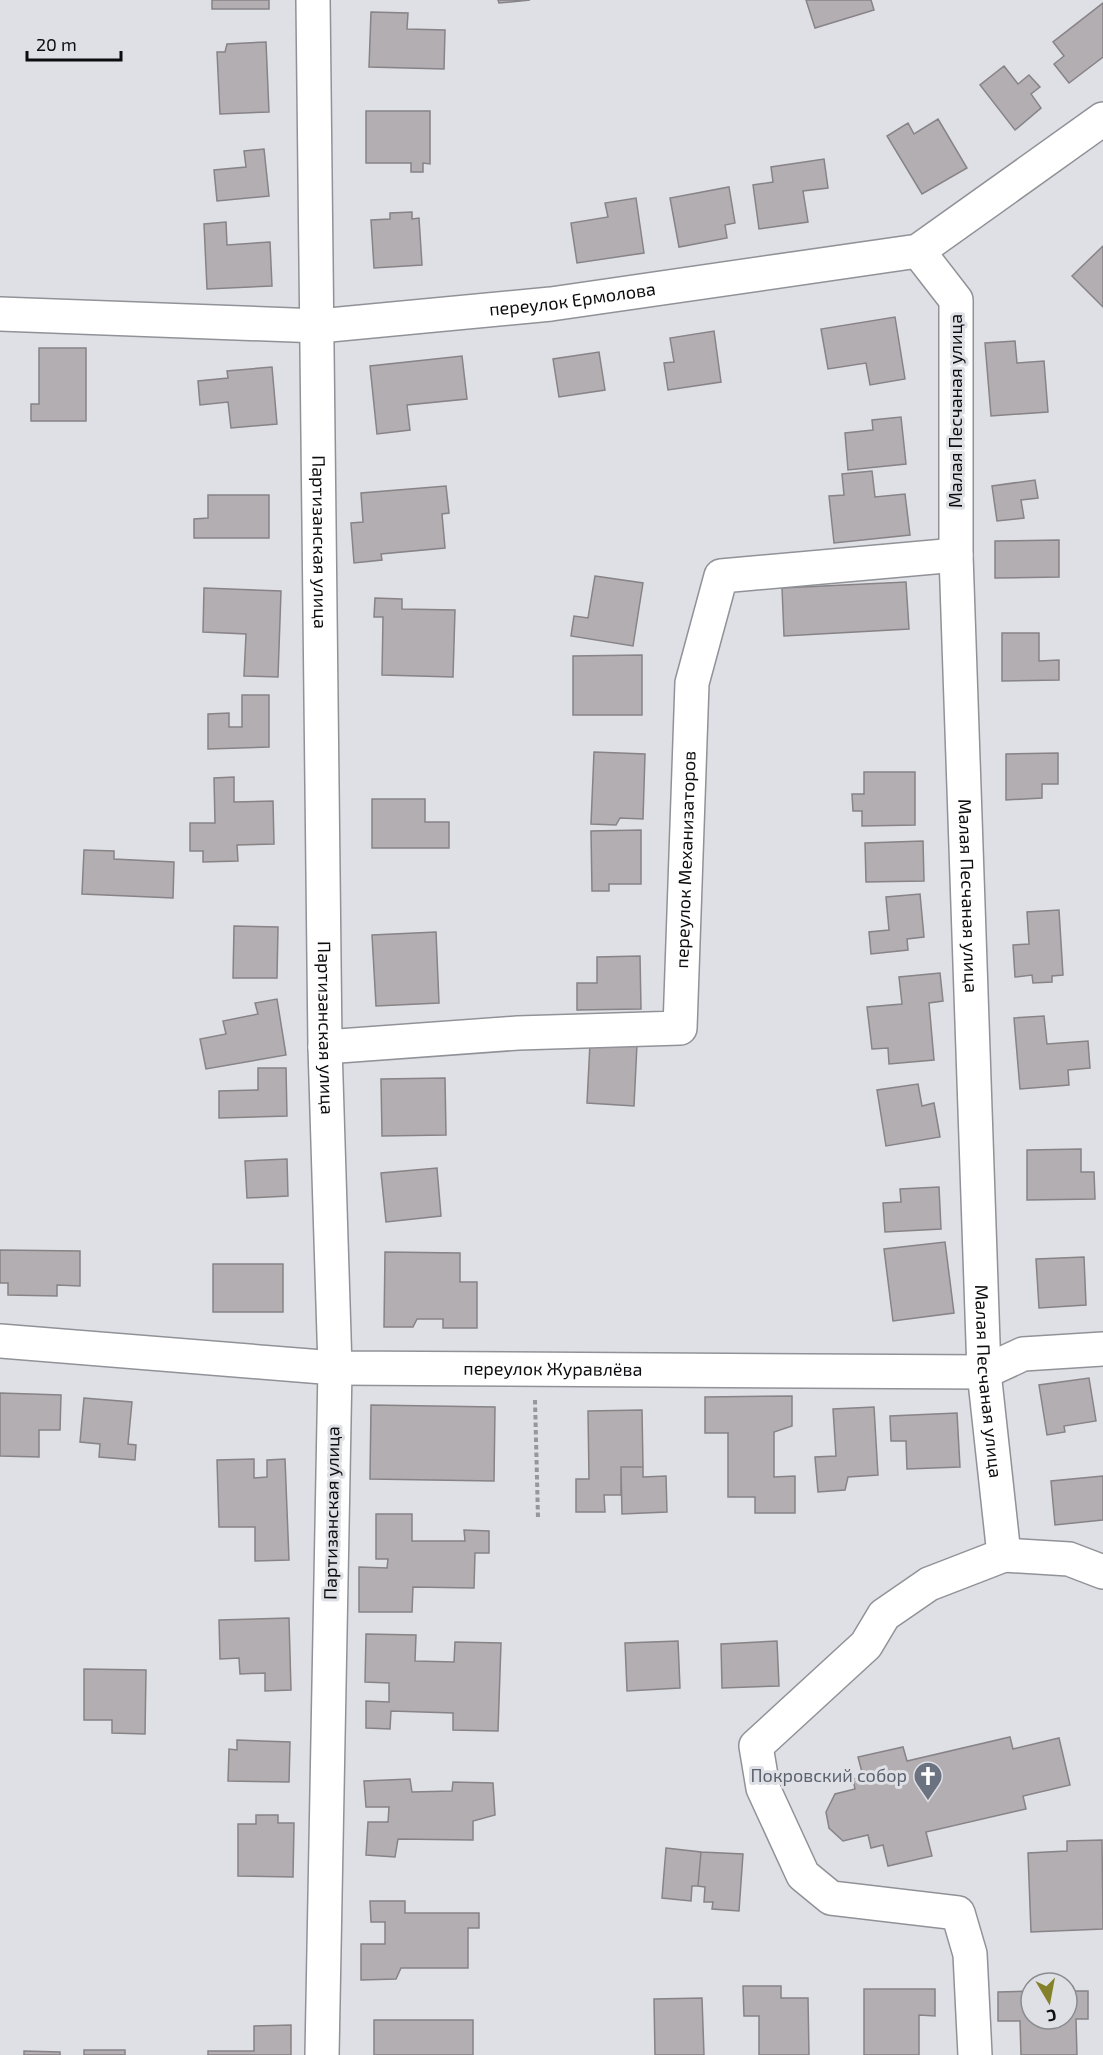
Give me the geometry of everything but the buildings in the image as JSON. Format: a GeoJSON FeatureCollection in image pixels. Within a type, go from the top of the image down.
{"type":"FeatureCollection","features":[{"type":"Feature","properties":{"kind":"street","name":"Партизанская улица"},"geometry":{"type":"LineString","coordinates":[[313,0],[325,1047],[334,1368],[322,2055]]}},
{"type":"Feature","properties":{"kind":"street","name":"переулок Ермолова"},"geometry":{"type":"LineString","coordinates":[[0,314],[318,326],[551,304],[918,251],[1103,119]]}},
{"type":"Feature","properties":{"kind":"street","name":"Малая Песчаная улица"},"geometry":{"type":"LineString","coordinates":[[918,251],[956,300],[956,555],[984,1371],[1004,1555]]}},
{"type":"Feature","properties":{"kind":"street","name":"переулок Механизаторов"},"geometry":{"type":"LineString","coordinates":[[325,1047],[518,1033],[680,1028],[692,683],[721,576],[956,555]]}},
{"type":"Feature","properties":{"kind":"street","name":"переулок Журавлёва"},"geometry":{"type":"LineString","coordinates":[[0,1341],[334,1368],[984,1371],[1023,1354],[1103,1349]]}},
{"type":"Feature","properties":{"kind":"street"},"geometry":{"type":"LineString","coordinates":[[975,2055],[970,1954],[958,1913],[831,1898],[803,1875],[763,1788],[756,1746],[866,1645],[884,1616],[929,1584],[1004,1555],[1069,1559],[1103,1572]]}},
{"type":"Feature","properties":{"kind":"path"},"geometry":{"type":"LineString","coordinates":[[534,1369],[538,1518]]}},
{"type":"Feature","properties":{"kind":"place","name":"Покровский собор"},"geometry":{"type":"Point","coordinates":[928,1802]}}]}
